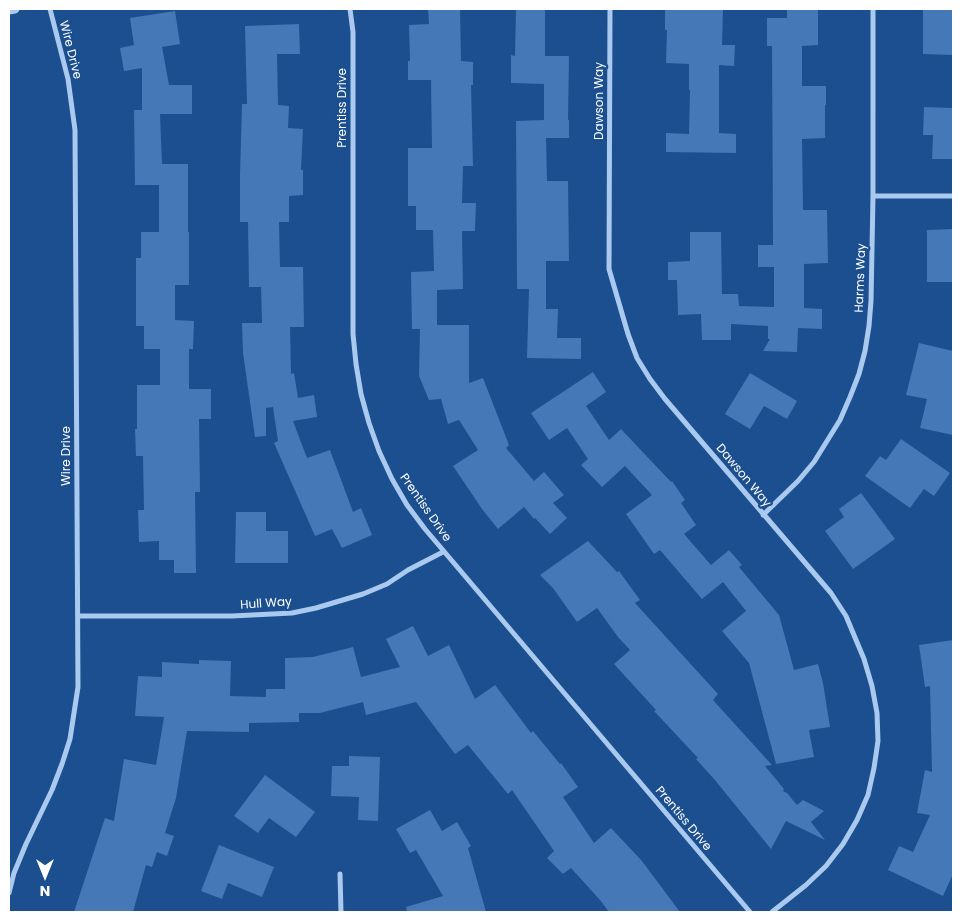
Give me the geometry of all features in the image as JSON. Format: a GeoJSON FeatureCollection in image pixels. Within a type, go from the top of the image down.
{"type":"FeatureCollection","features":[{"type":"Feature","properties":{"kind":"street"},"geometry":{"type":"LineString","coordinates":[[9,10],[15,9]]}},
{"type":"Feature","properties":{"kind":"street","name":"Wire Drive"},"geometry":{"type":"LineString","coordinates":[[9,893],[17,865],[62,764],[70,739],[78,688],[75,130],[68,79],[50,9]]}},
{"type":"Feature","properties":{"kind":"street","name":"Prentiss Drive"},"geometry":{"type":"LineString","coordinates":[[350,9],[353,32],[353,334],[361,394],[379,451],[407,505],[443,552],[750,912]]}},
{"type":"Feature","properties":{"kind":"street","name":"Dawson Way"},"geometry":{"type":"LineString","coordinates":[[610,9],[610,269],[620,311],[637,358],[665,399],[831,593],[846,616],[864,659],[877,713],[878,740],[874,768],[868,795],[857,820],[843,844],[826,866],[772,912]]}},
{"type":"Feature","properties":{"kind":"street","name":"Harms Way"},"geometry":{"type":"LineString","coordinates":[[763,515],[798,481],[814,462],[840,420],[859,374],[865,350],[871,301],[873,9]]}},
{"type":"Feature","properties":{"kind":"street"},"geometry":{"type":"LineString","coordinates":[[873,196],[953,196]]}},
{"type":"Feature","properties":{"kind":"street","name":"Hull Way"},"geometry":{"type":"LineString","coordinates":[[78,616],[232,616],[292,613],[363,594],[387,584],[408,570],[443,552]]}},
{"type":"Feature","properties":{"kind":"street"},"geometry":{"type":"LineString","coordinates":[[340,874],[341,912]]}},
{"type":"Feature","properties":{"kind":"building"},"geometry":{"type":"Polygon","coordinates":[[[428,9],[460,9],[461,61],[473,62],[473,85],[471,85],[473,166],[463,166],[462,203],[476,203],[475,231],[462,231],[463,289],[437,290],[437,325],[469,325],[469,383],[483,378],[509,445],[506,448],[534,481],[544,472],[564,495],[553,503],[567,518],[550,534],[524,507],[498,529],[453,466],[478,450],[459,420],[448,424],[441,399],[429,400],[419,376],[420,329],[412,329],[411,272],[434,271],[433,230],[416,230],[416,206],[408,206],[408,148],[432,148],[431,80],[408,80],[408,61],[410,61],[409,25],[429,24],[428,9]]]}},
{"type":"Feature","properties":{"kind":"building"},"geometry":{"type":"Polygon","coordinates":[[[516,9],[545,9],[545,56],[569,56],[569,138],[546,138],[547,181],[568,181],[569,261],[546,261],[546,309],[558,309],[557,338],[581,338],[581,359],[527,358],[529,289],[517,289],[516,121],[544,120],[544,84],[511,83],[511,55],[515,56],[516,9]]]}},
{"type":"Feature","properties":{"kind":"building"},"geometry":{"type":"Polygon","coordinates":[[[665,9],[723,9],[722,45],[735,45],[734,66],[719,65],[719,133],[736,134],[736,153],[666,152],[666,133],[689,134],[690,90],[689,64],[666,63],[667,30],[665,30],[665,9]]]}},
{"type":"Feature","properties":{"kind":"building"},"geometry":{"type":"Polygon","coordinates":[[[787,9],[818,9],[818,45],[802,46],[802,86],[826,86],[825,138],[802,139],[803,210],[827,210],[828,263],[804,264],[804,308],[822,309],[822,329],[798,328],[797,352],[763,351],[770,339],[768,339],[768,326],[731,324],[731,340],[702,340],[701,314],[678,315],[677,280],[668,280],[668,262],[690,261],[690,232],[721,232],[722,294],[738,294],[739,306],[774,307],[774,267],[758,267],[758,245],[773,245],[772,46],[767,46],[767,18],[787,18],[787,9]]]}},
{"type":"Feature","properties":{"kind":"building"},"geometry":{"type":"Polygon","coordinates":[[[923,9],[953,9],[953,55],[923,54],[923,9]]]}},
{"type":"Feature","properties":{"kind":"building"},"geometry":{"type":"Polygon","coordinates":[[[175,11],[180,44],[162,47],[169,85],[192,85],[192,114],[160,114],[162,164],[188,164],[189,285],[175,285],[175,320],[194,321],[193,349],[189,349],[189,389],[211,389],[211,419],[199,419],[200,492],[195,492],[196,573],[174,573],[174,560],[159,560],[159,541],[139,542],[138,510],[144,510],[143,456],[136,456],[137,385],[160,385],[160,349],[144,349],[144,326],[136,326],[136,258],[141,258],[141,232],[159,232],[159,185],[135,185],[134,110],[142,110],[142,68],[124,71],[120,48],[134,45],[130,18],[175,11]]]}},
{"type":"Feature","properties":{"kind":"building"},"geometry":{"type":"Polygon","coordinates":[[[299,24],[300,54],[277,54],[278,105],[289,106],[288,128],[303,129],[301,170],[303,170],[303,195],[289,196],[289,222],[279,222],[280,267],[303,267],[304,327],[290,327],[291,374],[294,373],[298,398],[314,395],[317,417],[293,421],[307,458],[330,450],[353,512],[361,508],[372,535],[342,548],[332,529],[315,536],[274,443],[278,441],[273,407],[266,408],[266,436],[255,437],[243,353],[242,323],[262,323],[261,287],[249,287],[248,222],[240,222],[242,104],[247,104],[245,26],[299,24]]]}},
{"type":"Feature","properties":{"kind":"building"},"geometry":{"type":"Polygon","coordinates":[[[924,107],[953,108],[953,159],[932,159],[933,135],[923,135],[924,107]]]}},
{"type":"Feature","properties":{"kind":"building"},"geometry":{"type":"Polygon","coordinates":[[[953,229],[953,282],[927,282],[927,230],[953,229]]]}},
{"type":"Feature","properties":{"kind":"building"},"geometry":{"type":"Polygon","coordinates":[[[919,343],[953,351],[953,435],[920,428],[927,399],[906,395],[919,343]]]}},
{"type":"Feature","properties":{"kind":"building"},"geometry":{"type":"Polygon","coordinates":[[[593,372],[606,392],[586,406],[609,440],[621,429],[672,481],[685,500],[681,503],[696,525],[684,534],[711,565],[729,550],[742,565],[739,567],[779,615],[794,670],[818,664],[830,727],[809,730],[814,757],[776,764],[749,663],[722,631],[746,611],[723,582],[702,599],[660,550],[654,554],[626,514],[652,495],[625,466],[602,487],[581,465],[588,459],[567,428],[549,440],[531,413],[593,372]]]}},
{"type":"Feature","properties":{"kind":"building"},"geometry":{"type":"Polygon","coordinates":[[[750,373],[797,401],[787,419],[764,406],[750,429],[725,414],[750,373]]]}},
{"type":"Feature","properties":{"kind":"building"},"geometry":{"type":"Polygon","coordinates":[[[901,439],[950,473],[934,496],[924,489],[910,508],[865,476],[880,456],[886,460],[901,439]]]}},
{"type":"Feature","properties":{"kind":"building"},"geometry":{"type":"Polygon","coordinates":[[[861,493],[895,539],[853,569],[825,531],[844,517],[839,509],[861,493]]]}},
{"type":"Feature","properties":{"kind":"building"},"geometry":{"type":"Polygon","coordinates":[[[236,512],[266,512],[266,531],[288,531],[288,563],[235,563],[236,512]]]}},
{"type":"Feature","properties":{"kind":"building"},"geometry":{"type":"Polygon","coordinates":[[[588,541],[617,572],[619,571],[640,600],[635,603],[718,694],[713,700],[772,765],[765,766],[784,789],[783,791],[797,805],[803,800],[824,811],[811,822],[825,840],[786,821],[771,849],[696,759],[698,758],[614,664],[630,650],[597,608],[577,622],[553,588],[540,575],[588,541]]]}},
{"type":"Feature","properties":{"kind":"building"},"geometry":{"type":"Polygon","coordinates":[[[413,626],[428,656],[449,645],[475,699],[495,685],[531,733],[533,731],[561,763],[578,787],[563,797],[594,843],[611,828],[642,861],[680,912],[609,912],[571,868],[563,874],[547,858],[554,851],[512,790],[508,794],[468,745],[455,754],[416,702],[366,715],[363,702],[320,713],[299,713],[299,722],[249,723],[249,732],[187,731],[176,798],[165,833],[174,836],[167,856],[157,852],[152,867],[146,865],[133,912],[74,912],[105,818],[114,821],[124,759],[156,765],[164,717],[135,716],[138,676],[162,677],[162,662],[199,664],[199,660],[231,661],[230,696],[266,697],[266,689],[285,689],[285,658],[313,657],[353,647],[361,677],[400,667],[386,639],[413,626]]]}},
{"type":"Feature","properties":{"kind":"building"},"geometry":{"type":"Polygon","coordinates":[[[953,640],[953,874],[943,896],[888,870],[899,846],[913,852],[930,815],[917,813],[925,770],[932,772],[930,686],[925,687],[919,645],[953,640]]]}},
{"type":"Feature","properties":{"kind":"building"},"geometry":{"type":"Polygon","coordinates":[[[349,756],[380,757],[378,821],[358,820],[359,797],[331,796],[332,766],[349,766],[349,756]]]}},
{"type":"Feature","properties":{"kind":"building"},"geometry":{"type":"Polygon","coordinates":[[[265,775],[315,812],[296,837],[269,818],[258,833],[234,816],[265,775]]]}},
{"type":"Feature","properties":{"kind":"building"},"geometry":{"type":"Polygon","coordinates":[[[430,810],[442,831],[457,822],[471,846],[468,848],[486,912],[407,912],[406,907],[443,896],[416,850],[410,853],[396,829],[430,810]]]}},
{"type":"Feature","properties":{"kind":"building"},"geometry":{"type":"Polygon","coordinates":[[[219,845],[274,867],[262,897],[228,883],[222,899],[201,891],[219,845]]]}}]}
